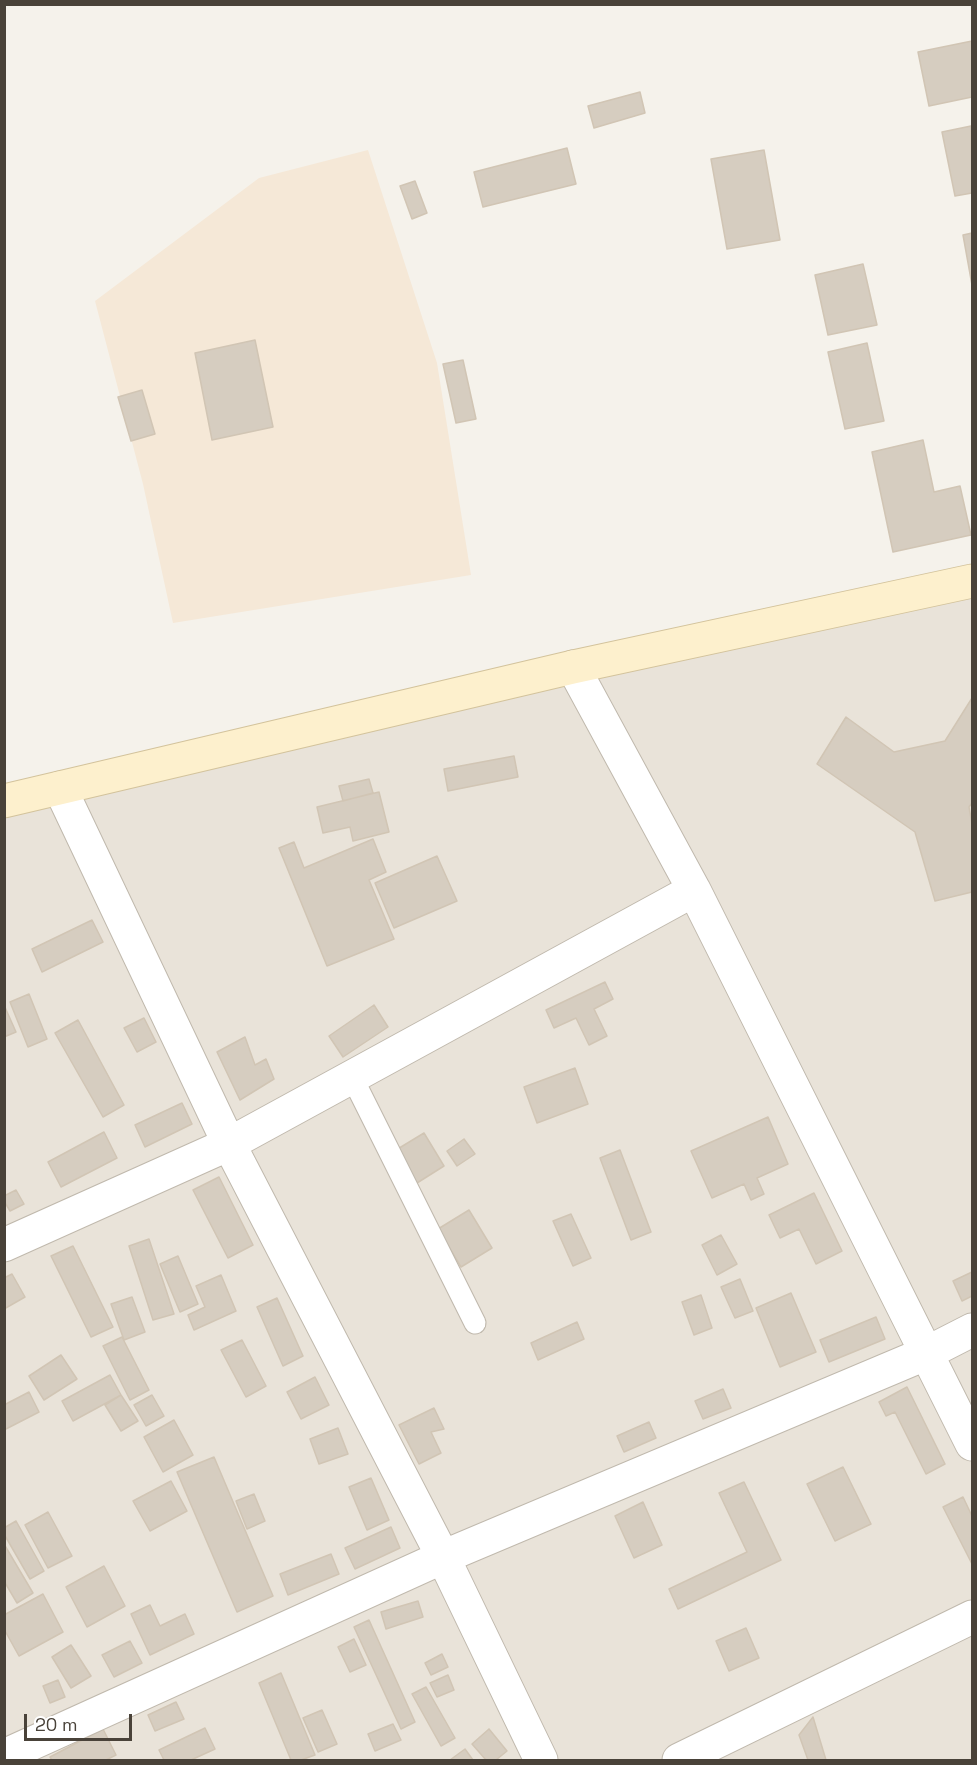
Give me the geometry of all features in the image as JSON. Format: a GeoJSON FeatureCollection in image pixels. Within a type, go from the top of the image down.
{"type":"FeatureCollection","features":[{"type":"Feature","properties":{"kind":"street"},"geometry":{"type":"LineString","coordinates":[[4,801],[573,668],[972,581]]}},
{"type":"Feature","properties":{"kind":"street"},"geometry":{"type":"LineString","coordinates":[[573,668],[694,890],[972,1444]]}},
{"type":"Feature","properties":{"kind":"street"},"geometry":{"type":"LineString","coordinates":[[60,788],[229,1144],[443,1557],[541,1761]]}},
{"type":"Feature","properties":{"kind":"street"},"geometry":{"type":"LineString","coordinates":[[4,1245],[229,1144],[694,890]]}},
{"type":"Feature","properties":{"kind":"street"},"geometry":{"type":"LineString","coordinates":[[4,1756],[443,1557],[927,1353],[972,1330]]}},
{"type":"Feature","properties":{"kind":"street"},"geometry":{"type":"LineString","coordinates":[[679,1761],[972,1617]]}},
{"type":"Feature","properties":{"kind":"lane"},"geometry":{"type":"LineString","coordinates":[[352,1077],[475,1323]]}},
{"type":"Feature","properties":{"kind":"shaded area"},"geometry":{"type":"Polygon","coordinates":[[[368,150],[437,363],[471,575],[173,623],[143,484],[95,301],[259,178],[368,150]]]}},
{"type":"Feature","properties":{"kind":"shaded area"},"geometry":{"type":"Polygon","coordinates":[[[972,581],[972,1760],[5,1760],[4,801],[972,581]]]}},
{"type":"Feature","properties":{"kind":"building"},"geometry":{"type":"Polygon","coordinates":[[[972,41],[972,97],[929,106],[918,52],[972,41]]]}},
{"type":"Feature","properties":{"kind":"building"},"geometry":{"type":"Polygon","coordinates":[[[640,92],[645,113],[594,128],[588,106],[640,92]]]}},
{"type":"Feature","properties":{"kind":"building"},"geometry":{"type":"Polygon","coordinates":[[[971,126],[972,193],[955,196],[942,132],[971,126]]]}},
{"type":"Feature","properties":{"kind":"building"},"geometry":{"type":"Polygon","coordinates":[[[567,148],[576,184],[483,207],[474,172],[567,148]]]}},
{"type":"Feature","properties":{"kind":"building"},"geometry":{"type":"Polygon","coordinates":[[[764,150],[780,240],[727,249],[711,159],[764,150]]]}},
{"type":"Feature","properties":{"kind":"building"},"geometry":{"type":"Polygon","coordinates":[[[415,181],[427,213],[412,219],[400,186],[415,181]]]}},
{"type":"Feature","properties":{"kind":"building"},"geometry":{"type":"Polygon","coordinates":[[[972,233],[972,285],[963,235],[972,233]]]}},
{"type":"Feature","properties":{"kind":"building"},"geometry":{"type":"Polygon","coordinates":[[[863,264],[877,325],[828,335],[815,275],[863,264]]]}},
{"type":"Feature","properties":{"kind":"building"},"geometry":{"type":"Polygon","coordinates":[[[255,340],[273,427],[212,440],[195,353],[255,340]]]}},
{"type":"Feature","properties":{"kind":"building"},"geometry":{"type":"Polygon","coordinates":[[[867,343],[884,421],[845,429],[828,352],[867,343]]]}},
{"type":"Feature","properties":{"kind":"building"},"geometry":{"type":"Polygon","coordinates":[[[463,360],[476,419],[456,423],[443,364],[463,360]]]}},
{"type":"Feature","properties":{"kind":"building"},"geometry":{"type":"Polygon","coordinates":[[[142,390],[155,434],[131,441],[118,397],[142,390]]]}},
{"type":"Feature","properties":{"kind":"building"},"geometry":{"type":"Polygon","coordinates":[[[923,440],[934,492],[960,486],[971,535],[893,552],[872,452],[923,440]]]}},
{"type":"Feature","properties":{"kind":"building"},"geometry":{"type":"Polygon","coordinates":[[[972,698],[972,803],[969,807],[972,824],[972,892],[935,901],[915,832],[817,764],[846,717],[894,752],[945,741],[972,698]]]}},
{"type":"Feature","properties":{"kind":"building"},"geometry":{"type":"Polygon","coordinates":[[[514,756],[518,777],[448,791],[444,769],[514,756]]]}},
{"type":"Feature","properties":{"kind":"building"},"geometry":{"type":"Polygon","coordinates":[[[369,779],[373,793],[343,801],[339,786],[369,779]]]}},
{"type":"Feature","properties":{"kind":"building"},"geometry":{"type":"Polygon","coordinates":[[[379,792],[389,832],[353,841],[350,827],[323,833],[317,807],[379,792]]]}},
{"type":"Feature","properties":{"kind":"building"},"geometry":{"type":"Polygon","coordinates":[[[373,839],[386,872],[369,880],[394,939],[327,966],[279,848],[294,842],[304,868],[373,839]]]}},
{"type":"Feature","properties":{"kind":"building"},"geometry":{"type":"Polygon","coordinates":[[[437,856],[457,901],[394,928],[375,883],[437,856]]]}},
{"type":"Feature","properties":{"kind":"building"},"geometry":{"type":"Polygon","coordinates":[[[92,920],[103,942],[42,972],[32,949],[92,920]]]}},
{"type":"Feature","properties":{"kind":"building"},"geometry":{"type":"Polygon","coordinates":[[[605,982],[613,999],[594,1009],[607,1036],[589,1045],[576,1018],[554,1028],[546,1010],[605,982]]]}},
{"type":"Feature","properties":{"kind":"building"},"geometry":{"type":"Polygon","coordinates":[[[29,994],[47,1039],[28,1047],[10,1002],[29,994]]]}},
{"type":"Feature","properties":{"kind":"building"},"geometry":{"type":"Polygon","coordinates":[[[4,1005],[16,1032],[4,1037],[4,1005]]]}},
{"type":"Feature","properties":{"kind":"building"},"geometry":{"type":"Polygon","coordinates":[[[374,1005],[388,1027],[343,1057],[329,1036],[374,1005]]]}},
{"type":"Feature","properties":{"kind":"building"},"geometry":{"type":"Polygon","coordinates":[[[144,1018],[156,1042],[137,1052],[124,1028],[144,1018]]]}},
{"type":"Feature","properties":{"kind":"building"},"geometry":{"type":"Polygon","coordinates":[[[78,1020],[124,1105],[103,1117],[55,1033],[78,1020]]]}},
{"type":"Feature","properties":{"kind":"building"},"geometry":{"type":"Polygon","coordinates":[[[245,1037],[255,1065],[266,1059],[274,1079],[240,1100],[217,1052],[245,1037]]]}},
{"type":"Feature","properties":{"kind":"building"},"geometry":{"type":"Polygon","coordinates":[[[575,1068],[588,1104],[537,1123],[524,1087],[575,1068]]]}},
{"type":"Feature","properties":{"kind":"building"},"geometry":{"type":"Polygon","coordinates":[[[182,1103],[192,1124],[145,1147],[135,1125],[182,1103]]]}},
{"type":"Feature","properties":{"kind":"building"},"geometry":{"type":"Polygon","coordinates":[[[768,1117],[788,1164],[757,1178],[764,1194],[751,1200],[744,1184],[712,1198],[691,1151],[768,1117]]]}},
{"type":"Feature","properties":{"kind":"building"},"geometry":{"type":"Polygon","coordinates":[[[104,1132],[117,1158],[61,1187],[48,1162],[104,1132]]]}},
{"type":"Feature","properties":{"kind":"building"},"geometry":{"type":"Polygon","coordinates":[[[424,1133],[444,1166],[417,1183],[396,1150],[424,1133]]]}},
{"type":"Feature","properties":{"kind":"building"},"geometry":{"type":"Polygon","coordinates":[[[464,1139],[475,1154],[457,1166],[447,1151],[464,1139]]]}},
{"type":"Feature","properties":{"kind":"building"},"geometry":{"type":"Polygon","coordinates":[[[620,1150],[651,1232],[631,1240],[600,1158],[620,1150]]]}},
{"type":"Feature","properties":{"kind":"building"},"geometry":{"type":"Polygon","coordinates":[[[219,1177],[253,1245],[228,1258],[193,1190],[219,1177]]]}},
{"type":"Feature","properties":{"kind":"building"},"geometry":{"type":"Polygon","coordinates":[[[16,1190],[24,1204],[10,1211],[4,1201],[4,1196],[16,1190]]]}},
{"type":"Feature","properties":{"kind":"building"},"geometry":{"type":"Polygon","coordinates":[[[814,1193],[842,1251],[816,1264],[799,1229],[780,1238],[769,1215],[814,1193]]]}},
{"type":"Feature","properties":{"kind":"building"},"geometry":{"type":"Polygon","coordinates":[[[469,1210],[492,1248],[461,1267],[438,1229],[469,1210]]]}},
{"type":"Feature","properties":{"kind":"building"},"geometry":{"type":"Polygon","coordinates":[[[571,1214],[591,1258],[573,1266],[553,1221],[571,1214]]]}},
{"type":"Feature","properties":{"kind":"building"},"geometry":{"type":"Polygon","coordinates":[[[721,1235],[737,1264],[717,1275],[702,1245],[721,1235]]]}},
{"type":"Feature","properties":{"kind":"building"},"geometry":{"type":"Polygon","coordinates":[[[149,1239],[174,1314],[153,1320],[129,1246],[149,1239]]]}},
{"type":"Feature","properties":{"kind":"building"},"geometry":{"type":"Polygon","coordinates":[[[73,1246],[113,1327],[91,1337],[51,1256],[73,1246]]]}},
{"type":"Feature","properties":{"kind":"building"},"geometry":{"type":"Polygon","coordinates":[[[178,1256],[198,1304],[180,1312],[160,1264],[178,1256]]]}},
{"type":"Feature","properties":{"kind":"building"},"geometry":{"type":"Polygon","coordinates":[[[972,1272],[972,1296],[962,1301],[953,1281],[972,1272]]]}},
{"type":"Feature","properties":{"kind":"building"},"geometry":{"type":"Polygon","coordinates":[[[12,1274],[25,1297],[4,1309],[4,1278],[12,1274]]]}},
{"type":"Feature","properties":{"kind":"building"},"geometry":{"type":"Polygon","coordinates":[[[221,1275],[236,1311],[194,1330],[188,1315],[205,1307],[196,1286],[221,1275]]]}},
{"type":"Feature","properties":{"kind":"building"},"geometry":{"type":"Polygon","coordinates":[[[740,1279],[753,1311],[735,1318],[721,1287],[740,1279]]]}},
{"type":"Feature","properties":{"kind":"building"},"geometry":{"type":"Polygon","coordinates":[[[791,1293],[816,1352],[780,1367],[756,1308],[791,1293]]]}},
{"type":"Feature","properties":{"kind":"building"},"geometry":{"type":"Polygon","coordinates":[[[701,1295],[712,1328],[694,1335],[682,1302],[701,1295]]]}},
{"type":"Feature","properties":{"kind":"building"},"geometry":{"type":"Polygon","coordinates":[[[132,1297],[145,1332],[124,1340],[111,1304],[132,1297]]]}},
{"type":"Feature","properties":{"kind":"building"},"geometry":{"type":"Polygon","coordinates":[[[277,1298],[303,1356],[283,1366],[257,1307],[277,1298]]]}},
{"type":"Feature","properties":{"kind":"building"},"geometry":{"type":"Polygon","coordinates":[[[876,1317],[885,1339],[829,1362],[820,1340],[876,1317]]]}},
{"type":"Feature","properties":{"kind":"building"},"geometry":{"type":"Polygon","coordinates":[[[577,1322],[584,1339],[538,1360],[531,1343],[577,1322]]]}},
{"type":"Feature","properties":{"kind":"building"},"geometry":{"type":"Polygon","coordinates":[[[122,1337],[149,1390],[130,1400],[103,1346],[122,1337]]]}},
{"type":"Feature","properties":{"kind":"building"},"geometry":{"type":"Polygon","coordinates":[[[242,1340],[266,1386],[246,1397],[221,1350],[242,1340]]]}},
{"type":"Feature","properties":{"kind":"building"},"geometry":{"type":"Polygon","coordinates":[[[61,1355],[77,1379],[44,1400],[29,1376],[61,1355]]]}},
{"type":"Feature","properties":{"kind":"building"},"geometry":{"type":"Polygon","coordinates":[[[110,1375],[121,1395],[73,1421],[62,1401],[110,1375]]]}},
{"type":"Feature","properties":{"kind":"building"},"geometry":{"type":"Polygon","coordinates":[[[315,1377],[329,1405],[301,1419],[287,1392],[315,1377]]]}},
{"type":"Feature","properties":{"kind":"building"},"geometry":{"type":"Polygon","coordinates":[[[907,1387],[945,1464],[926,1474],[895,1412],[886,1416],[879,1402],[907,1387]]]}},
{"type":"Feature","properties":{"kind":"building"},"geometry":{"type":"Polygon","coordinates":[[[723,1389],[731,1408],[703,1419],[695,1401],[723,1389]]]}},
{"type":"Feature","properties":{"kind":"building"},"geometry":{"type":"Polygon","coordinates":[[[29,1392],[39,1412],[4,1430],[4,1405],[29,1392]]]}},
{"type":"Feature","properties":{"kind":"building"},"geometry":{"type":"Polygon","coordinates":[[[121,1395],[138,1421],[121,1431],[105,1405],[121,1395]]]}},
{"type":"Feature","properties":{"kind":"building"},"geometry":{"type":"Polygon","coordinates":[[[152,1395],[164,1416],[146,1426],[134,1405],[152,1395]]]}},
{"type":"Feature","properties":{"kind":"building"},"geometry":{"type":"Polygon","coordinates":[[[434,1408],[444,1429],[431,1432],[441,1453],[419,1464],[399,1425],[434,1408]]]}},
{"type":"Feature","properties":{"kind":"building"},"geometry":{"type":"Polygon","coordinates":[[[174,1420],[193,1455],[163,1472],[144,1437],[174,1420]]]}},
{"type":"Feature","properties":{"kind":"building"},"geometry":{"type":"Polygon","coordinates":[[[649,1422],[656,1438],[624,1452],[617,1436],[649,1422]]]}},
{"type":"Feature","properties":{"kind":"building"},"geometry":{"type":"Polygon","coordinates":[[[338,1428],[348,1454],[319,1464],[310,1439],[338,1428]]]}},
{"type":"Feature","properties":{"kind":"building"},"geometry":{"type":"Polygon","coordinates":[[[214,1457],[273,1596],[237,1612],[177,1472],[214,1457]]]}},
{"type":"Feature","properties":{"kind":"building"},"geometry":{"type":"Polygon","coordinates":[[[843,1467],[871,1524],[835,1541],[807,1484],[843,1467]]]}},
{"type":"Feature","properties":{"kind":"building"},"geometry":{"type":"Polygon","coordinates":[[[371,1478],[389,1520],[367,1530],[349,1487],[371,1478]]]}},
{"type":"Feature","properties":{"kind":"building"},"geometry":{"type":"Polygon","coordinates":[[[171,1481],[187,1511],[150,1531],[133,1501],[171,1481]]]}},
{"type":"Feature","properties":{"kind":"building"},"geometry":{"type":"Polygon","coordinates":[[[744,1482],[781,1560],[678,1609],[669,1589],[747,1552],[719,1493],[744,1482]]]}},
{"type":"Feature","properties":{"kind":"building"},"geometry":{"type":"Polygon","coordinates":[[[254,1494],[265,1521],[247,1529],[236,1501],[254,1494]]]}},
{"type":"Feature","properties":{"kind":"building"},"geometry":{"type":"Polygon","coordinates":[[[963,1497],[972,1516],[972,1564],[943,1507],[963,1497]]]}},
{"type":"Feature","properties":{"kind":"building"},"geometry":{"type":"Polygon","coordinates":[[[643,1502],[662,1545],[634,1558],[615,1516],[643,1502]]]}},
{"type":"Feature","properties":{"kind":"building"},"geometry":{"type":"Polygon","coordinates":[[[48,1512],[72,1556],[48,1568],[25,1525],[48,1512]]]}},
{"type":"Feature","properties":{"kind":"building"},"geometry":{"type":"Polygon","coordinates":[[[16,1521],[44,1571],[30,1579],[4,1534],[4,1528],[16,1521]]]}},
{"type":"Feature","properties":{"kind":"building"},"geometry":{"type":"Polygon","coordinates":[[[391,1527],[400,1548],[355,1569],[345,1548],[391,1527]]]}},
{"type":"Feature","properties":{"kind":"building"},"geometry":{"type":"Polygon","coordinates":[[[4,1544],[33,1593],[17,1603],[4,1581],[4,1544]]]}},
{"type":"Feature","properties":{"kind":"building"},"geometry":{"type":"Polygon","coordinates":[[[331,1554],[339,1574],[288,1595],[280,1574],[331,1554]]]}},
{"type":"Feature","properties":{"kind":"building"},"geometry":{"type":"Polygon","coordinates":[[[104,1566],[125,1606],[87,1627],[66,1587],[104,1566]]]}},
{"type":"Feature","properties":{"kind":"building"},"geometry":{"type":"Polygon","coordinates":[[[43,1594],[63,1632],[19,1656],[4,1629],[4,1615],[43,1594]]]}},
{"type":"Feature","properties":{"kind":"building"},"geometry":{"type":"Polygon","coordinates":[[[418,1601],[423,1617],[386,1629],[381,1612],[418,1601]]]}},
{"type":"Feature","properties":{"kind":"building"},"geometry":{"type":"Polygon","coordinates":[[[150,1605],[160,1626],[185,1614],[194,1634],[150,1655],[131,1614],[150,1605]]]}},
{"type":"Feature","properties":{"kind":"building"},"geometry":{"type":"Polygon","coordinates":[[[369,1620],[415,1722],[401,1729],[354,1627],[369,1620]]]}},
{"type":"Feature","properties":{"kind":"building"},"geometry":{"type":"Polygon","coordinates":[[[746,1628],[759,1658],[729,1671],[716,1641],[746,1628]]]}},
{"type":"Feature","properties":{"kind":"building"},"geometry":{"type":"Polygon","coordinates":[[[354,1639],[366,1665],[350,1672],[338,1647],[354,1639]]]}},
{"type":"Feature","properties":{"kind":"building"},"geometry":{"type":"Polygon","coordinates":[[[130,1641],[142,1663],[114,1677],[102,1655],[130,1641]]]}},
{"type":"Feature","properties":{"kind":"building"},"geometry":{"type":"Polygon","coordinates":[[[71,1645],[91,1676],[71,1688],[52,1657],[71,1645]]]}},
{"type":"Feature","properties":{"kind":"building"},"geometry":{"type":"Polygon","coordinates":[[[442,1654],[448,1667],[431,1675],[425,1663],[442,1654]]]}},
{"type":"Feature","properties":{"kind":"building"},"geometry":{"type":"Polygon","coordinates":[[[281,1673],[315,1755],[301,1760],[291,1760],[259,1683],[281,1673]]]}},
{"type":"Feature","properties":{"kind":"building"},"geometry":{"type":"Polygon","coordinates":[[[448,1675],[454,1690],[437,1697],[430,1683],[448,1675]]]}},
{"type":"Feature","properties":{"kind":"building"},"geometry":{"type":"Polygon","coordinates":[[[58,1680],[65,1697],[50,1703],[43,1686],[58,1680]]]}},
{"type":"Feature","properties":{"kind":"building"},"geometry":{"type":"Polygon","coordinates":[[[426,1687],[455,1738],[441,1746],[412,1694],[426,1687]]]}},
{"type":"Feature","properties":{"kind":"building"},"geometry":{"type":"Polygon","coordinates":[[[176,1702],[184,1719],[155,1731],[148,1715],[176,1702]]]}},
{"type":"Feature","properties":{"kind":"building"},"geometry":{"type":"Polygon","coordinates":[[[322,1710],[337,1744],[318,1752],[303,1718],[322,1710]]]}},
{"type":"Feature","properties":{"kind":"building"},"geometry":{"type":"Polygon","coordinates":[[[813,1717],[826,1760],[808,1760],[799,1735],[813,1717]]]}},
{"type":"Feature","properties":{"kind":"building"},"geometry":{"type":"Polygon","coordinates":[[[393,1724],[401,1740],[375,1751],[368,1734],[393,1724]]]}},
{"type":"Feature","properties":{"kind":"building"},"geometry":{"type":"Polygon","coordinates":[[[205,1728],[215,1749],[191,1760],[164,1760],[159,1750],[205,1728]]]}},
{"type":"Feature","properties":{"kind":"building"},"geometry":{"type":"Polygon","coordinates":[[[103,1729],[116,1755],[106,1760],[52,1760],[50,1757],[103,1729]]]}},
{"type":"Feature","properties":{"kind":"building"},"geometry":{"type":"Polygon","coordinates":[[[489,1729],[507,1751],[496,1760],[486,1760],[472,1744],[489,1729]]]}},
{"type":"Feature","properties":{"kind":"building"},"geometry":{"type":"Polygon","coordinates":[[[465,1749],[473,1760],[450,1760],[465,1749]]]}}]}
